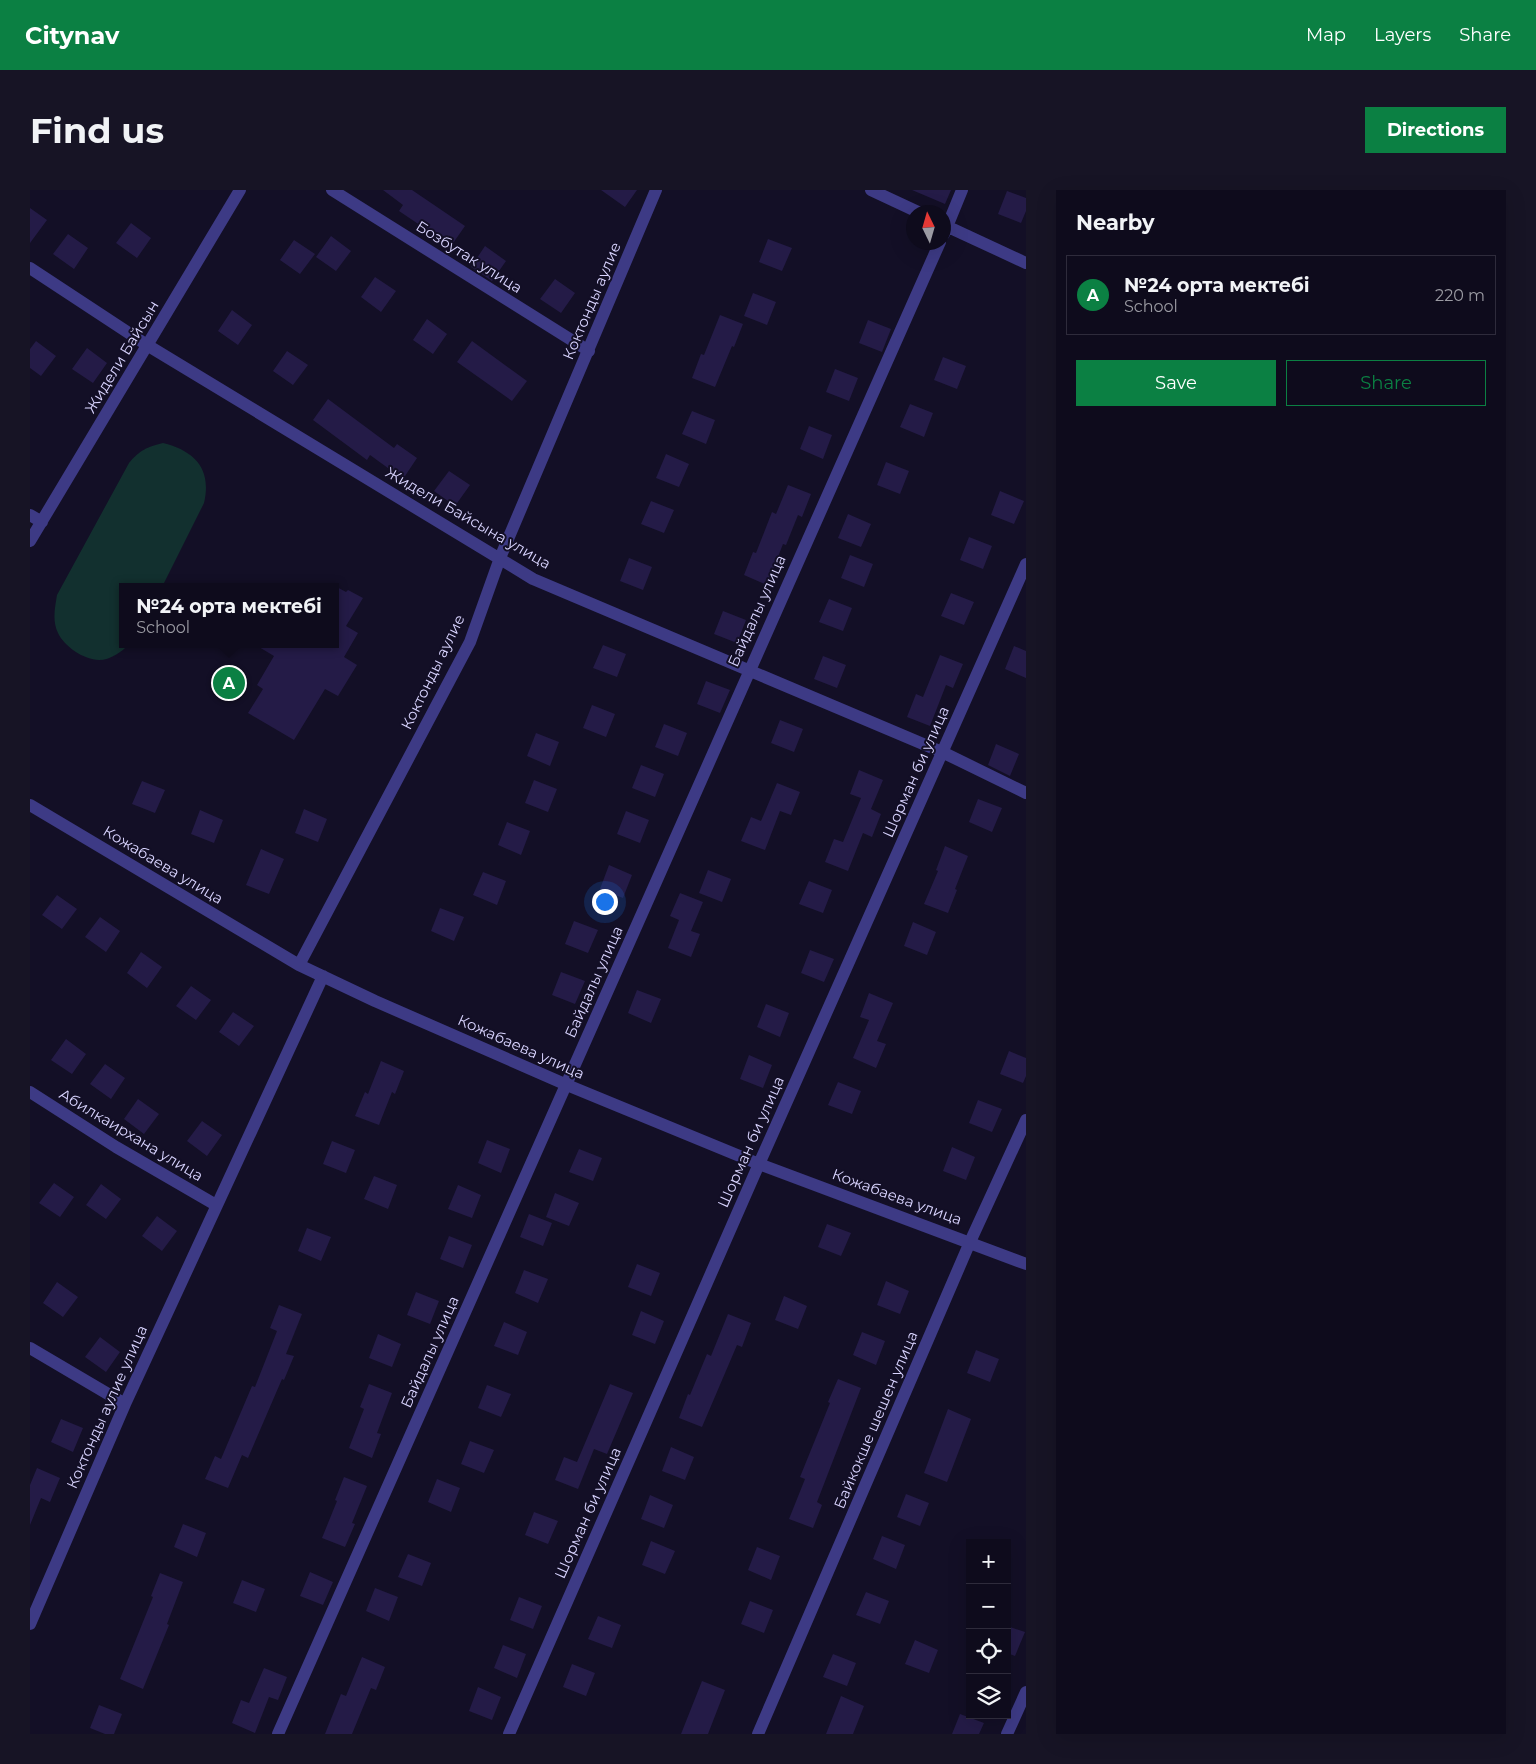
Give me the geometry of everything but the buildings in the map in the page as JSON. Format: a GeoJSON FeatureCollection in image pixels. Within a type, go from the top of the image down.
{"type":"FeatureCollection","features":[{"type":"Feature","properties":{"kind":"street","name":"Жидели Байсын"},"geometry":{"type":"LineString","coordinates":[[30,540],[240,190]]}},
{"type":"Feature","properties":{"kind":"street","name":"Бозбутак улица"},"geometry":{"type":"LineString","coordinates":[[332,190],[589,351]]}},
{"type":"Feature","properties":{"kind":"street","name":"Коктонды аулие"},"geometry":{"type":"LineString","coordinates":[[299,965],[470,642],[500,558],[656,190]]}},
{"type":"Feature","properties":{"kind":"street"},"geometry":{"type":"LineString","coordinates":[[871,190],[906,206]]}},
{"type":"Feature","properties":{"kind":"street"},"geometry":{"type":"LineString","coordinates":[[951,215],[962,190]]}},
{"type":"Feature","properties":{"kind":"street"},"geometry":{"type":"LineString","coordinates":[[951,231],[1026,263]]}},
{"type":"Feature","properties":{"kind":"street","name":"Байдалы улица"},"geometry":{"type":"LineString","coordinates":[[278,1734],[567,1085],[748,669],[936,250]]}},
{"type":"Feature","properties":{"kind":"street","name":"Жидели Байсына улица"},"geometry":{"type":"LineString","coordinates":[[30,268],[147,345],[533,579],[942,752],[1026,793]]}},
{"type":"Feature","properties":{"kind":"street"},"geometry":{"type":"LineString","coordinates":[[30,515],[42,522]]}},
{"type":"Feature","properties":{"kind":"street","name":"Шорман би улица"},"geometry":{"type":"LineString","coordinates":[[509,1734],[759,1164],[1026,564]]}},
{"type":"Feature","properties":{"kind":"street","name":"Кожабаева улица"},"geometry":{"type":"LineString","coordinates":[[30,806],[299,965],[567,1085],[759,1164],[1026,1264]]}},
{"type":"Feature","properties":{"kind":"street","name":"Коктонды аулие улица"},"geometry":{"type":"LineString","coordinates":[[30,1624],[125,1404],[323,976]]}},
{"type":"Feature","properties":{"kind":"street","name":"Абилкаирхана улица"},"geometry":{"type":"LineString","coordinates":[[30,1092],[116,1147],[216,1204]]}},
{"type":"Feature","properties":{"kind":"street","name":"Байкокше шешен улица"},"geometry":{"type":"LineString","coordinates":[[758,1734],[970,1242],[1026,1120]]}},
{"type":"Feature","properties":{"kind":"street"},"geometry":{"type":"LineString","coordinates":[[30,1348],[125,1404]]}},
{"type":"Feature","properties":{"kind":"street"},"geometry":{"type":"LineString","coordinates":[[1007,1734],[1026,1692]]}},
{"type":"Feature","properties":{"kind":"green space"},"geometry":{"type":"Polygon","coordinates":[[[163,443],[174,446],[184,451],[198,463],[203,471],[205,480],[204,503],[164,583],[119,583],[119,648],[125,648],[107,659],[87,658],[65,643],[58,633],[55,619],[57,595],[129,463],[137,455],[152,446],[163,443]]]}},
{"type":"Feature","properties":{"kind":"place","name":"№24 орта мектебі"},"geometry":{"type":"Point","coordinates":[229,683]}}]}
